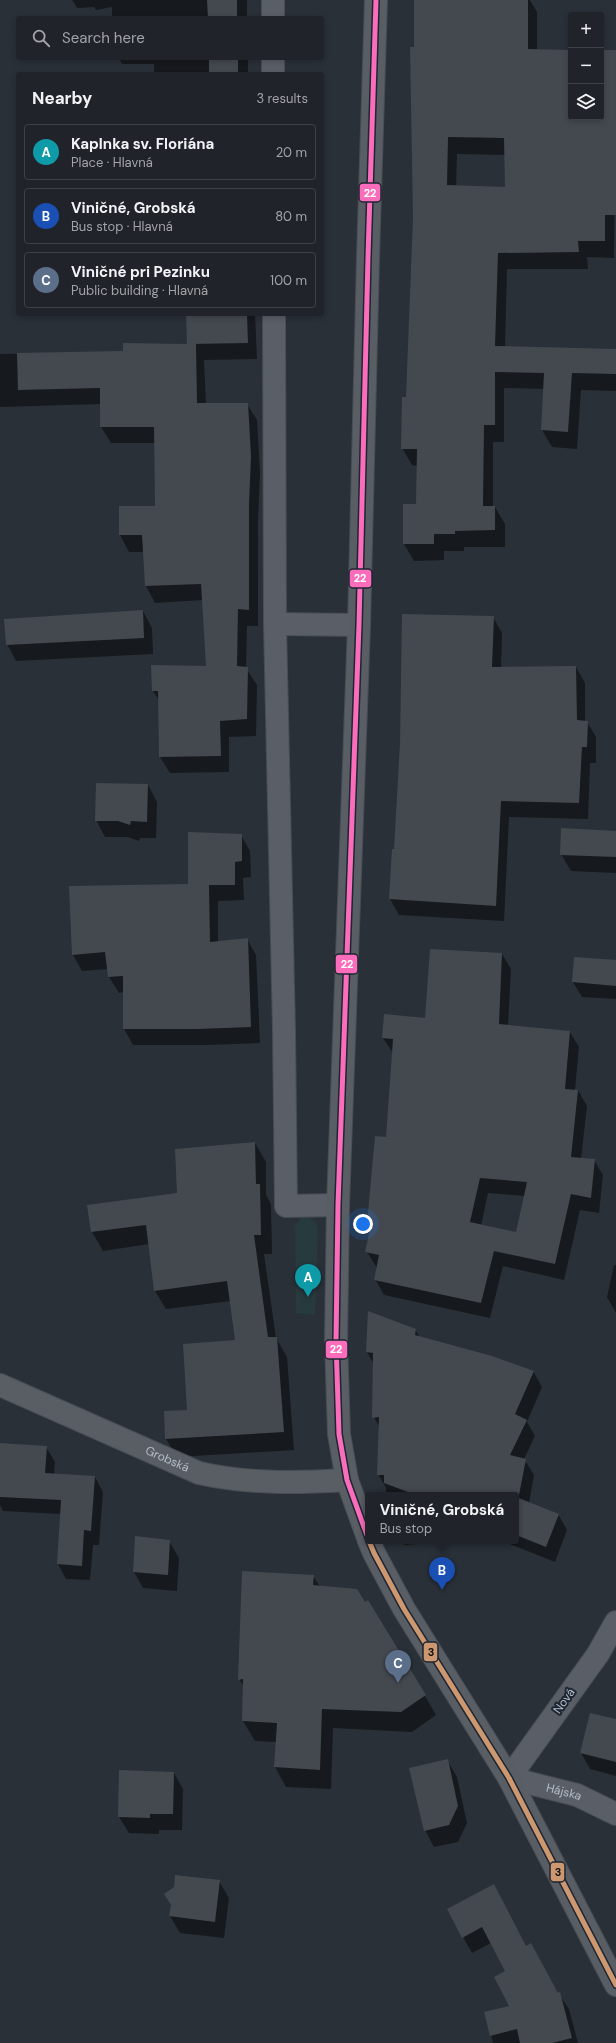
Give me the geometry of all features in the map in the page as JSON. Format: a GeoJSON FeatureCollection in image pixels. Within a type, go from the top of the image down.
{"type":"FeatureCollection","features":[{"type":"Feature","properties":{"kind":"main road"},"geometry":{"type":"LineString","coordinates":[[365,1530],[347,1480],[339,1434],[336,1342],[338,1204],[359,625],[368,249],[376,0]]}},
{"type":"Feature","properties":{"kind":"main road","name":"Grobská"},"geometry":{"type":"LineString","coordinates":[[0,1385],[199,1473],[227,1479],[265,1482],[302,1483],[347,1480]]}},
{"type":"Feature","properties":{"kind":"main road"},"geometry":{"type":"LineString","coordinates":[[370,1544],[404,1609],[509,1778],[616,1985]]}},
{"type":"Feature","properties":{"kind":"street"},"geometry":{"type":"LineString","coordinates":[[273,0],[273,16]]}},
{"type":"Feature","properties":{"kind":"street"},"geometry":{"type":"LineString","coordinates":[[273,60],[273,72]]}},
{"type":"Feature","properties":{"kind":"street"},"geometry":{"type":"LineString","coordinates":[[274,316],[275,624],[284,1031],[286,1206],[338,1204]]}},
{"type":"Feature","properties":{"kind":"street"},"geometry":{"type":"LineString","coordinates":[[275,624],[359,625]]}},
{"type":"Feature","properties":{"kind":"street","name":"Nová"},"geometry":{"type":"LineString","coordinates":[[509,1778],[598,1654],[616,1622]]}},
{"type":"Feature","properties":{"kind":"street","name":"Hájska"},"geometry":{"type":"LineString","coordinates":[[509,1778],[577,1795],[616,1814]]}},
{"type":"Feature","properties":{"kind":"green space"},"geometry":{"type":"Polygon","coordinates":[[[309,1217],[315,1222],[318,1228],[315,1315],[296,1313],[295,1226],[301,1218],[309,1217]]]}},
{"type":"Feature","properties":{"kind":"building"},"geometry":{"type":"Polygon","coordinates":[[[207,0],[237,0],[237,16],[208,16],[207,0]]]}},
{"type":"Feature","properties":{"kind":"building"},"geometry":{"type":"Polygon","coordinates":[[[414,0],[528,0],[528,49],[568,50],[568,120],[604,120],[604,50],[616,50],[616,215],[605,215],[605,241],[578,241],[579,252],[498,253],[495,346],[616,349],[616,374],[572,373],[568,432],[541,430],[544,373],[495,372],[495,425],[484,425],[483,506],[495,506],[495,530],[455,531],[455,534],[434,534],[434,544],[403,544],[403,504],[416,504],[417,449],[401,449],[402,397],[406,397],[413,217],[410,47],[414,47],[414,0]],[[448,137],[447,185],[505,187],[504,138],[448,137]]]}},
{"type":"Feature","properties":{"kind":"building"},"geometry":{"type":"Polygon","coordinates":[[[209,60],[238,60],[238,72],[209,72],[209,60]]]}},
{"type":"Feature","properties":{"kind":"building"},"geometry":{"type":"Polygon","coordinates":[[[186,316],[247,316],[248,343],[190,344],[196,344],[197,403],[248,403],[251,456],[249,504],[249,610],[238,609],[237,666],[248,667],[247,719],[220,721],[221,756],[159,757],[158,691],[152,691],[151,665],[206,666],[201,584],[145,586],[142,535],[119,535],[119,506],[155,506],[154,427],[100,427],[100,388],[18,390],[17,353],[123,351],[123,343],[187,344],[186,316]]]}},
{"type":"Feature","properties":{"kind":"building"},"geometry":{"type":"Polygon","coordinates":[[[143,610],[144,638],[6,645],[4,619],[143,610]]]}},
{"type":"Feature","properties":{"kind":"building"},"geometry":{"type":"Polygon","coordinates":[[[402,614],[494,616],[492,667],[576,666],[577,720],[588,721],[587,747],[582,747],[579,803],[501,801],[496,906],[389,899],[392,849],[394,849],[400,743],[402,614]]]}},
{"type":"Feature","properties":{"kind":"building"},"geometry":{"type":"Polygon","coordinates":[[[96,783],[148,784],[147,822],[131,821],[130,825],[118,821],[95,821],[96,783]]]}},
{"type":"Feature","properties":{"kind":"building"},"geometry":{"type":"Polygon","coordinates":[[[561,828],[616,831],[616,857],[560,855],[561,828]]]}},
{"type":"Feature","properties":{"kind":"building"},"geometry":{"type":"Polygon","coordinates":[[[188,832],[242,834],[242,861],[235,862],[235,885],[209,885],[210,942],[248,938],[251,1027],[123,1029],[123,976],[108,977],[105,952],[72,955],[69,886],[188,884],[188,832]]]}},
{"type":"Feature","properties":{"kind":"building"},"geometry":{"type":"Polygon","coordinates":[[[430,949],[502,953],[499,1024],[570,1031],[565,1089],[578,1090],[571,1157],[595,1159],[591,1198],[571,1194],[555,1264],[494,1251],[481,1303],[374,1280],[379,1255],[365,1252],[371,1225],[367,1224],[375,1136],[386,1137],[393,1039],[382,1038],[384,1014],[425,1018],[430,949]],[[480,1178],[470,1222],[516,1232],[527,1182],[480,1178]]]}},
{"type":"Feature","properties":{"kind":"building"},"geometry":{"type":"Polygon","coordinates":[[[574,957],[616,960],[616,986],[572,982],[574,957]]]}},
{"type":"Feature","properties":{"kind":"building"},"geometry":{"type":"Polygon","coordinates":[[[255,1142],[256,1184],[260,1184],[261,1235],[254,1235],[268,1337],[277,1337],[284,1432],[165,1439],[164,1411],[187,1410],[183,1344],[235,1340],[227,1281],[154,1291],[146,1225],[91,1232],[87,1205],[177,1193],[175,1149],[255,1142]]]}},
{"type":"Feature","properties":{"kind":"building"},"geometry":{"type":"Polygon","coordinates":[[[368,1311],[416,1329],[415,1335],[492,1356],[534,1371],[515,1414],[527,1420],[510,1455],[526,1459],[519,1495],[519,1492],[408,1492],[384,1483],[384,1475],[377,1475],[379,1417],[372,1418],[373,1353],[366,1352],[368,1311]]]}},
{"type":"Feature","properties":{"kind":"building"},"geometry":{"type":"Polygon","coordinates":[[[0,1443],[47,1446],[45,1473],[95,1476],[91,1531],[84,1530],[82,1566],[57,1564],[61,1500],[0,1497],[0,1443]]]}},
{"type":"Feature","properties":{"kind":"building"},"geometry":{"type":"Polygon","coordinates":[[[519,1498],[559,1514],[546,1547],[519,1536],[519,1498]]]}},
{"type":"Feature","properties":{"kind":"building"},"geometry":{"type":"Polygon","coordinates":[[[135,1536],[170,1540],[168,1575],[133,1572],[135,1536]]]}},
{"type":"Feature","properties":{"kind":"building"},"geometry":{"type":"Polygon","coordinates":[[[242,1571],[314,1575],[313,1585],[357,1589],[365,1602],[368,1600],[426,1695],[401,1712],[322,1709],[320,1770],[274,1767],[277,1723],[242,1721],[243,1679],[238,1680],[242,1571]]]}},
{"type":"Feature","properties":{"kind":"building"},"geometry":{"type":"Polygon","coordinates":[[[590,1713],[616,1719],[616,1762],[580,1753],[590,1713]]]}},
{"type":"Feature","properties":{"kind":"building"},"geometry":{"type":"Polygon","coordinates":[[[448,1759],[458,1806],[449,1825],[424,1831],[409,1768],[448,1759]]]}},
{"type":"Feature","properties":{"kind":"building"},"geometry":{"type":"Polygon","coordinates":[[[119,1770],[174,1772],[173,1814],[150,1814],[150,1818],[118,1817],[119,1770]]]}},
{"type":"Feature","properties":{"kind":"building"},"geometry":{"type":"Polygon","coordinates":[[[175,1875],[220,1880],[215,1922],[169,1916],[171,1905],[164,1894],[174,1887],[175,1875]]]}},
{"type":"Feature","properties":{"kind":"building"},"geometry":{"type":"Polygon","coordinates":[[[494,1884],[526,1946],[531,1943],[558,1993],[560,1992],[572,2038],[552,2043],[520,2043],[517,2029],[490,2036],[484,2012],[509,2006],[494,1977],[505,1971],[482,1927],[462,1938],[447,1909],[494,1884]]]}},
{"type":"Feature","properties":{"kind":"transit line","name":"22"},"geometry":{"type":"LineString","coordinates":[[365,1530],[347,1480],[339,1434],[336,1341],[338,1205],[359,625],[376,0]]}},
{"type":"Feature","properties":{"kind":"transit line","name":"3"},"geometry":{"type":"LineString","coordinates":[[370,1544],[404,1609],[509,1778],[616,1985]]}},
{"type":"Feature","properties":{"kind":"place","name":"Kaplnka sv. Floriána"},"geometry":{"type":"Point","coordinates":[308,1297]}},
{"type":"Feature","properties":{"kind":"place","name":"Viničné, Grobská"},"geometry":{"type":"Point","coordinates":[442,1590]}},
{"type":"Feature","properties":{"kind":"place","name":"Viničné pri Pezinku"},"geometry":{"type":"Point","coordinates":[398,1683]}}]}
